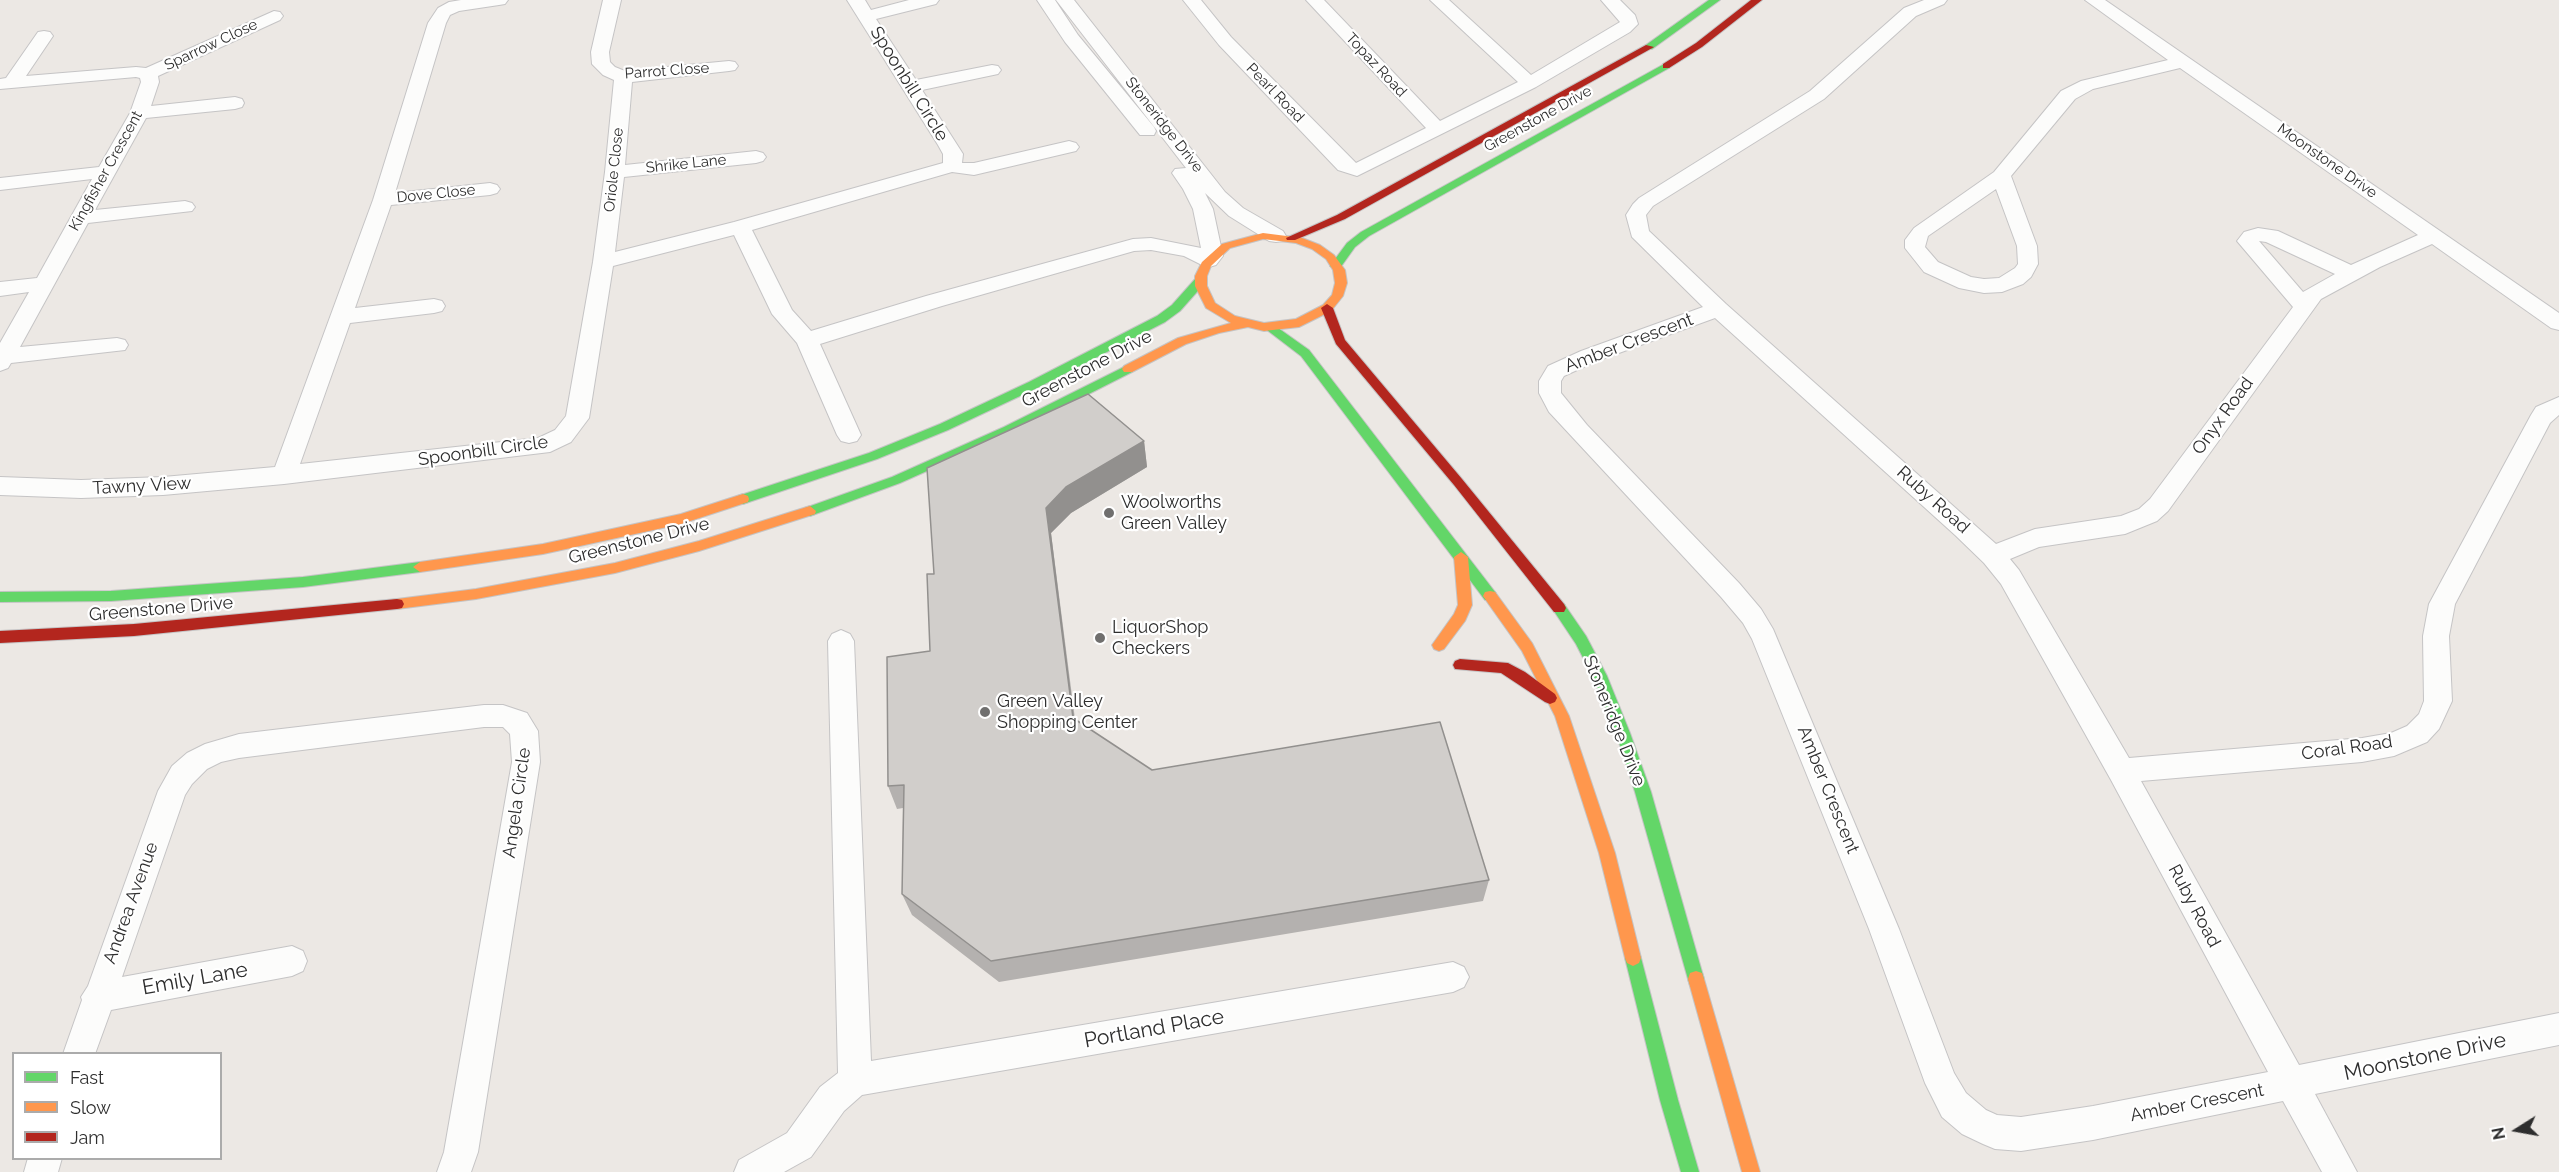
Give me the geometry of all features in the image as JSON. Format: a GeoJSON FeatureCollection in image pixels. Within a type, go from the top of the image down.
{"type":"FeatureCollection","features":[{"type":"Feature","properties":{"kind":"main road","name":"Greenstone Drive"},"geometry":{"type":"LineString","coordinates":[[1284,237],[1341,217],[1616,66],[1658,41],[1715,0]]}},
{"type":"Feature","properties":{"kind":"main road","name":"Greenstone Drive"},"geometry":{"type":"LineString","coordinates":[[1336,266],[1351,245],[1365,234],[1652,74],[1699,45],[1757,0]]}},
{"type":"Feature","properties":{"kind":"main road"},"geometry":{"type":"LineString","coordinates":[[1284,237],[1322,250],[1336,266],[1341,279],[1340,288],[1337,296],[1327,308],[1306,321],[1271,327],[1245,324],[1214,309],[1203,295],[1200,281],[1203,268],[1211,258],[1237,241],[1284,237]]}},
{"type":"Feature","properties":{"kind":"main road","name":"Greenstone Drive"},"geometry":{"type":"LineString","coordinates":[[0,597],[111,596],[303,582],[543,549],[681,519],[873,456],[1033,386],[1161,319],[1176,308],[1200,281]]}},
{"type":"Feature","properties":{"kind":"main road","name":"Stoneridge Drive"},"geometry":{"type":"LineString","coordinates":[[1327,308],[1340,341],[1458,482],[1563,613],[1581,640],[1604,686],[1643,792],[1751,1172]]}},
{"type":"Feature","properties":{"kind":"main road","name":"Greenstone Drive"},"geometry":{"type":"LineString","coordinates":[[0,637],[166,628],[368,608],[476,594],[615,568],[721,539],[810,511],[896,480],[1027,421],[1182,341],[1217,329],[1245,324]]}},
{"type":"Feature","properties":{"kind":"main road"},"geometry":{"type":"LineString","coordinates":[[1271,327],[1305,353],[1461,557],[1533,644],[1554,701],[1562,716],[1607,853],[1669,1100],[1690,1172]]}},
{"type":"Feature","properties":{"kind":"main road"},"geometry":{"type":"LineString","coordinates":[[1458,482],[1463,510]]}},
{"type":"Feature","properties":{"kind":"main road"},"geometry":{"type":"LineString","coordinates":[[1439,645],[1460,617],[1465,605],[1461,557]]}},
{"type":"Feature","properties":{"kind":"main road"},"geometry":{"type":"LineString","coordinates":[[1460,665],[1495,665],[1512,671],[1554,701]]}},
{"type":"Feature","properties":{"kind":"street"},"geometry":{"type":"LineString","coordinates":[[284,475],[383,200],[437,23],[444,12],[455,6],[499,0]]}},
{"type":"Feature","properties":{"kind":"street","name":"Parrot Close"},"geometry":{"type":"LineString","coordinates":[[612,0],[600,58],[605,68],[623,77],[729,66]]}},
{"type":"Feature","properties":{"kind":"street"},"geometry":{"type":"LineString","coordinates":[[861,8],[930,0]]}},
{"type":"Feature","properties":{"kind":"street","name":"Stoneridge Drive"},"geometry":{"type":"LineString","coordinates":[[1046,0],[1071,38],[1193,188],[1203,209],[1211,258]]}},
{"type":"Feature","properties":{"kind":"street","name":"Stoneridge Drive"},"geometry":{"type":"LineString","coordinates":[[1065,0],[1218,196],[1236,212],[1284,237]]}},
{"type":"Feature","properties":{"kind":"street","name":"Pearl Road"},"geometry":{"type":"LineString","coordinates":[[1192,0],[1225,41],[1345,166],[1358,170],[1367,167],[1438,130]]}},
{"type":"Feature","properties":{"kind":"street","name":"Topaz Road"},"geometry":{"type":"LineString","coordinates":[[1315,0],[1438,130]]}},
{"type":"Feature","properties":{"kind":"street"},"geometry":{"type":"LineString","coordinates":[[1439,0],[1530,83]]}},
{"type":"Feature","properties":{"kind":"street"},"geometry":{"type":"LineString","coordinates":[[1438,130],[1530,83],[1629,24],[1629,19],[1610,0]]}},
{"type":"Feature","properties":{"kind":"street","name":"Ruby Road"},"geometry":{"type":"LineString","coordinates":[[1938,0],[1910,12],[1817,95],[1640,208],[1636,224],[1638,233],[1718,309],[1993,556],[2021,594],[2121,771],[2340,1172]]}},
{"type":"Feature","properties":{"kind":"street","name":"Moonstone Drive"},"geometry":{"type":"LineString","coordinates":[[2094,0],[2559,323]]}},
{"type":"Feature","properties":{"kind":"street","name":"Spoonbill Circle"},"geometry":{"type":"LineString","coordinates":[[284,475],[542,446],[563,436],[577,418],[603,262],[740,227],[952,166],[953,154],[861,8]]}},
{"type":"Feature","properties":{"kind":"street","name":"Sparrow Close"},"geometry":{"type":"LineString","coordinates":[[147,74],[274,16]]}},
{"type":"Feature","properties":{"kind":"street"},"geometry":{"type":"LineString","coordinates":[[6,83],[44,36]]}},
{"type":"Feature","properties":{"kind":"street"},"geometry":{"type":"LineString","coordinates":[[2001,176],[2027,246],[2028,264],[2024,272],[2002,285],[1984,286],[1966,283],[1931,267],[1915,248],[1915,240],[1922,232],[2001,176],[2054,110],[2076,90],[2182,62]]}},
{"type":"Feature","properties":{"kind":"street"},"geometry":{"type":"LineString","coordinates":[[911,87],[992,70]]}},
{"type":"Feature","properties":{"kind":"street"},"geometry":{"type":"LineString","coordinates":[[6,83],[119,73],[147,74]]}},
{"type":"Feature","properties":{"kind":"street","name":"Kingfisher Crescent"},"geometry":{"type":"LineString","coordinates":[[2,360],[139,113],[150,82],[147,74]]}},
{"type":"Feature","properties":{"kind":"street","name":"Oriole Close"},"geometry":{"type":"LineString","coordinates":[[603,262],[615,172],[623,77]]}},
{"type":"Feature","properties":{"kind":"street"},"geometry":{"type":"LineString","coordinates":[[139,113],[235,103]]}},
{"type":"Feature","properties":{"kind":"street"},"geometry":{"type":"LineString","coordinates":[[952,166],[974,169],[1069,147]]}},
{"type":"Feature","properties":{"kind":"street","name":"Shrike Lane"},"geometry":{"type":"LineString","coordinates":[[615,172],[756,157]]}},
{"type":"Feature","properties":{"kind":"street"},"geometry":{"type":"LineString","coordinates":[[0,184],[105,172]]}},
{"type":"Feature","properties":{"kind":"street","name":"Dove Close"},"geometry":{"type":"LineString","coordinates":[[383,200],[490,189]]}},
{"type":"Feature","properties":{"kind":"street"},"geometry":{"type":"LineString","coordinates":[[80,218],[184,207]]}},
{"type":"Feature","properties":{"kind":"street"},"geometry":{"type":"LineString","coordinates":[[740,227],[783,314],[807,340],[849,435]]}},
{"type":"Feature","properties":{"kind":"street"},"geometry":{"type":"LineString","coordinates":[[2303,305],[2247,241],[2251,237],[2258,234],[2271,236],[2351,273]]}},
{"type":"Feature","properties":{"kind":"street","name":"Onyx Road"},"geometry":{"type":"LineString","coordinates":[[1993,556],[2035,538],[2126,525],[2139,520],[2160,506],[2303,305],[2320,288],[2433,236]]}},
{"type":"Feature","properties":{"kind":"street"},"geometry":{"type":"LineString","coordinates":[[807,340],[1133,245],[1151,244],[1211,258]]}},
{"type":"Feature","properties":{"kind":"street"},"geometry":{"type":"LineString","coordinates":[[0,289],[43,284]]}},
{"type":"Feature","properties":{"kind":"street"},"geometry":{"type":"LineString","coordinates":[[341,317],[434,306]]}},
{"type":"Feature","properties":{"kind":"street","name":"Amber Crescent"},"geometry":{"type":"LineString","coordinates":[[1718,309],[1589,356],[1556,371],[1550,381],[1550,393],[1557,406],[1579,431],[1730,590],[1752,616],[1764,636],[1880,918],[1941,1083],[1954,1105],[1974,1122],[1995,1132],[2021,1134],[2093,1123],[2291,1084]]}},
{"type":"Feature","properties":{"kind":"street"},"geometry":{"type":"LineString","coordinates":[[2,360],[117,345]]}},
{"type":"Feature","properties":{"kind":"street","name":"Coral Road"},"geometry":{"type":"LineString","coordinates":[[2121,771],[2362,750],[2394,744],[2417,734],[2429,721],[2438,701],[2436,636],[2442,604],[2539,421],[2544,413],[2559,405]]}},
{"type":"Feature","properties":{"kind":"street","name":"Tawny View"},"geometry":{"type":"LineString","coordinates":[[0,486],[81,489],[164,486],[284,475]]}},
{"type":"Feature","properties":{"kind":"street"},"geometry":{"type":"LineString","coordinates":[[841,641],[855,1080]]}},
{"type":"Feature","properties":{"kind":"street","name":"Angela Circle"},"geometry":{"type":"LineString","coordinates":[[197,761],[215,752],[239,746],[484,716],[503,716],[517,721],[524,731],[526,762],[461,1152],[454,1172]]}},
{"type":"Feature","properties":{"kind":"street","name":"Andrea Avenue"},"geometry":{"type":"LineString","coordinates":[[79,1052],[172,791],[182,775],[197,761]]}},
{"type":"Feature","properties":{"kind":"street","name":"Emily Lane"},"geometry":{"type":"LineString","coordinates":[[98,997],[292,961]]}},
{"type":"Feature","properties":{"kind":"street","name":"Portland Place"},"geometry":{"type":"LineString","coordinates":[[751,1172],[799,1145],[832,1099],[855,1080],[1453,977]]}},
{"type":"Feature","properties":{"kind":"street","name":"Moonstone Drive"},"geometry":{"type":"LineString","coordinates":[[2291,1084],[2559,1029]]}},
{"type":"Feature","properties":{"kind":"building","name":"Green Valley Shopping Center"},"geometry":{"type":"Polygon","coordinates":[[[1088,394],[1144,441],[1066,487],[1046,508],[1073,718],[1152,770],[1440,722],[1489,880],[991,961],[902,894],[904,785],[888,786],[887,657],[930,651],[927,574],[934,574],[927,468],[1088,394]]]}},
{"type":"Feature","properties":{"kind":"traffic: fast"},"geometry":{"type":"LineString","coordinates":[[1649,47],[1715,0]]}},
{"type":"Feature","properties":{"kind":"traffic: fast"},"geometry":{"type":"LineString","coordinates":[[1336,266],[1351,245],[1365,234],[1666,66]]}},
{"type":"Feature","properties":{"kind":"traffic: fast"},"geometry":{"type":"LineString","coordinates":[[743,499],[873,456],[944,427],[1033,385],[1161,319],[1176,308],[1200,281]]}},
{"type":"Feature","properties":{"kind":"traffic: fast"},"geometry":{"type":"LineString","coordinates":[[1271,327],[1305,353],[1490,596]]}},
{"type":"Feature","properties":{"kind":"traffic: fast"},"geometry":{"type":"LineString","coordinates":[[810,511],[896,480],[1008,430],[1128,369]]}},
{"type":"Feature","properties":{"kind":"traffic: fast"},"geometry":{"type":"LineString","coordinates":[[0,597],[111,596],[303,582],[420,567]]}},
{"type":"Feature","properties":{"kind":"traffic: fast"},"geometry":{"type":"LineString","coordinates":[[1559,608],[1581,640],[1600,676],[1623,733],[1643,792],[1696,979]]}},
{"type":"Feature","properties":{"kind":"traffic: fast"},"geometry":{"type":"LineString","coordinates":[[1633,958],[1690,1172]]}},
{"type":"Feature","properties":{"kind":"traffic: slow"},"geometry":{"type":"LineString","coordinates":[[1263,236],[1298,240],[1316,247],[1330,257],[1339,270],[1341,283],[1337,296],[1327,308],[1299,323],[1264,327],[1231,319],[1210,305],[1201,286],[1201,276],[1206,264],[1226,246],[1263,236]]}},
{"type":"Feature","properties":{"kind":"traffic: slow"},"geometry":{"type":"LineString","coordinates":[[1128,369],[1182,341],[1217,329],[1245,324]]}},
{"type":"Feature","properties":{"kind":"traffic: slow"},"geometry":{"type":"LineString","coordinates":[[420,567],[543,549],[681,519],[743,499]]}},
{"type":"Feature","properties":{"kind":"traffic: slow"},"geometry":{"type":"LineString","coordinates":[[397,604],[476,594],[615,568],[699,546],[810,511]]}},
{"type":"Feature","properties":{"kind":"traffic: slow"},"geometry":{"type":"LineString","coordinates":[[1439,645],[1460,617],[1465,605],[1461,557]]}},
{"type":"Feature","properties":{"kind":"traffic: slow"},"geometry":{"type":"LineString","coordinates":[[1490,596],[1527,647],[1562,716],[1607,853],[1633,958]]}},
{"type":"Feature","properties":{"kind":"traffic: slow"},"geometry":{"type":"LineString","coordinates":[[1696,979],[1751,1172]]}},
{"type":"Feature","properties":{"kind":"traffic: jam"},"geometry":{"type":"LineString","coordinates":[[1666,66],[1699,45],[1757,0]]}},
{"type":"Feature","properties":{"kind":"traffic: jam"},"geometry":{"type":"LineString","coordinates":[[1291,238],[1341,217],[1649,47]]}},
{"type":"Feature","properties":{"kind":"traffic: jam"},"geometry":{"type":"LineString","coordinates":[[1327,308],[1340,341],[1458,482],[1559,608]]}},
{"type":"Feature","properties":{"kind":"traffic: jam"},"geometry":{"type":"LineString","coordinates":[[0,637],[134,630],[397,604]]}},
{"type":"Feature","properties":{"kind":"traffic: jam"},"geometry":{"type":"LineString","coordinates":[[1460,665],[1503,667],[1520,676],[1550,698]]}},
{"type":"Feature","properties":{"kind":"place","name":"Woolworths Green Valley"},"geometry":{"type":"Point","coordinates":[1109,513]}},
{"type":"Feature","properties":{"kind":"place","name":"LiquorShop Checkers"},"geometry":{"type":"Point","coordinates":[1100,638]}},
{"type":"Feature","properties":{"kind":"place","name":"Green Valley Shopping Center"},"geometry":{"type":"Point","coordinates":[985,712]}}]}
